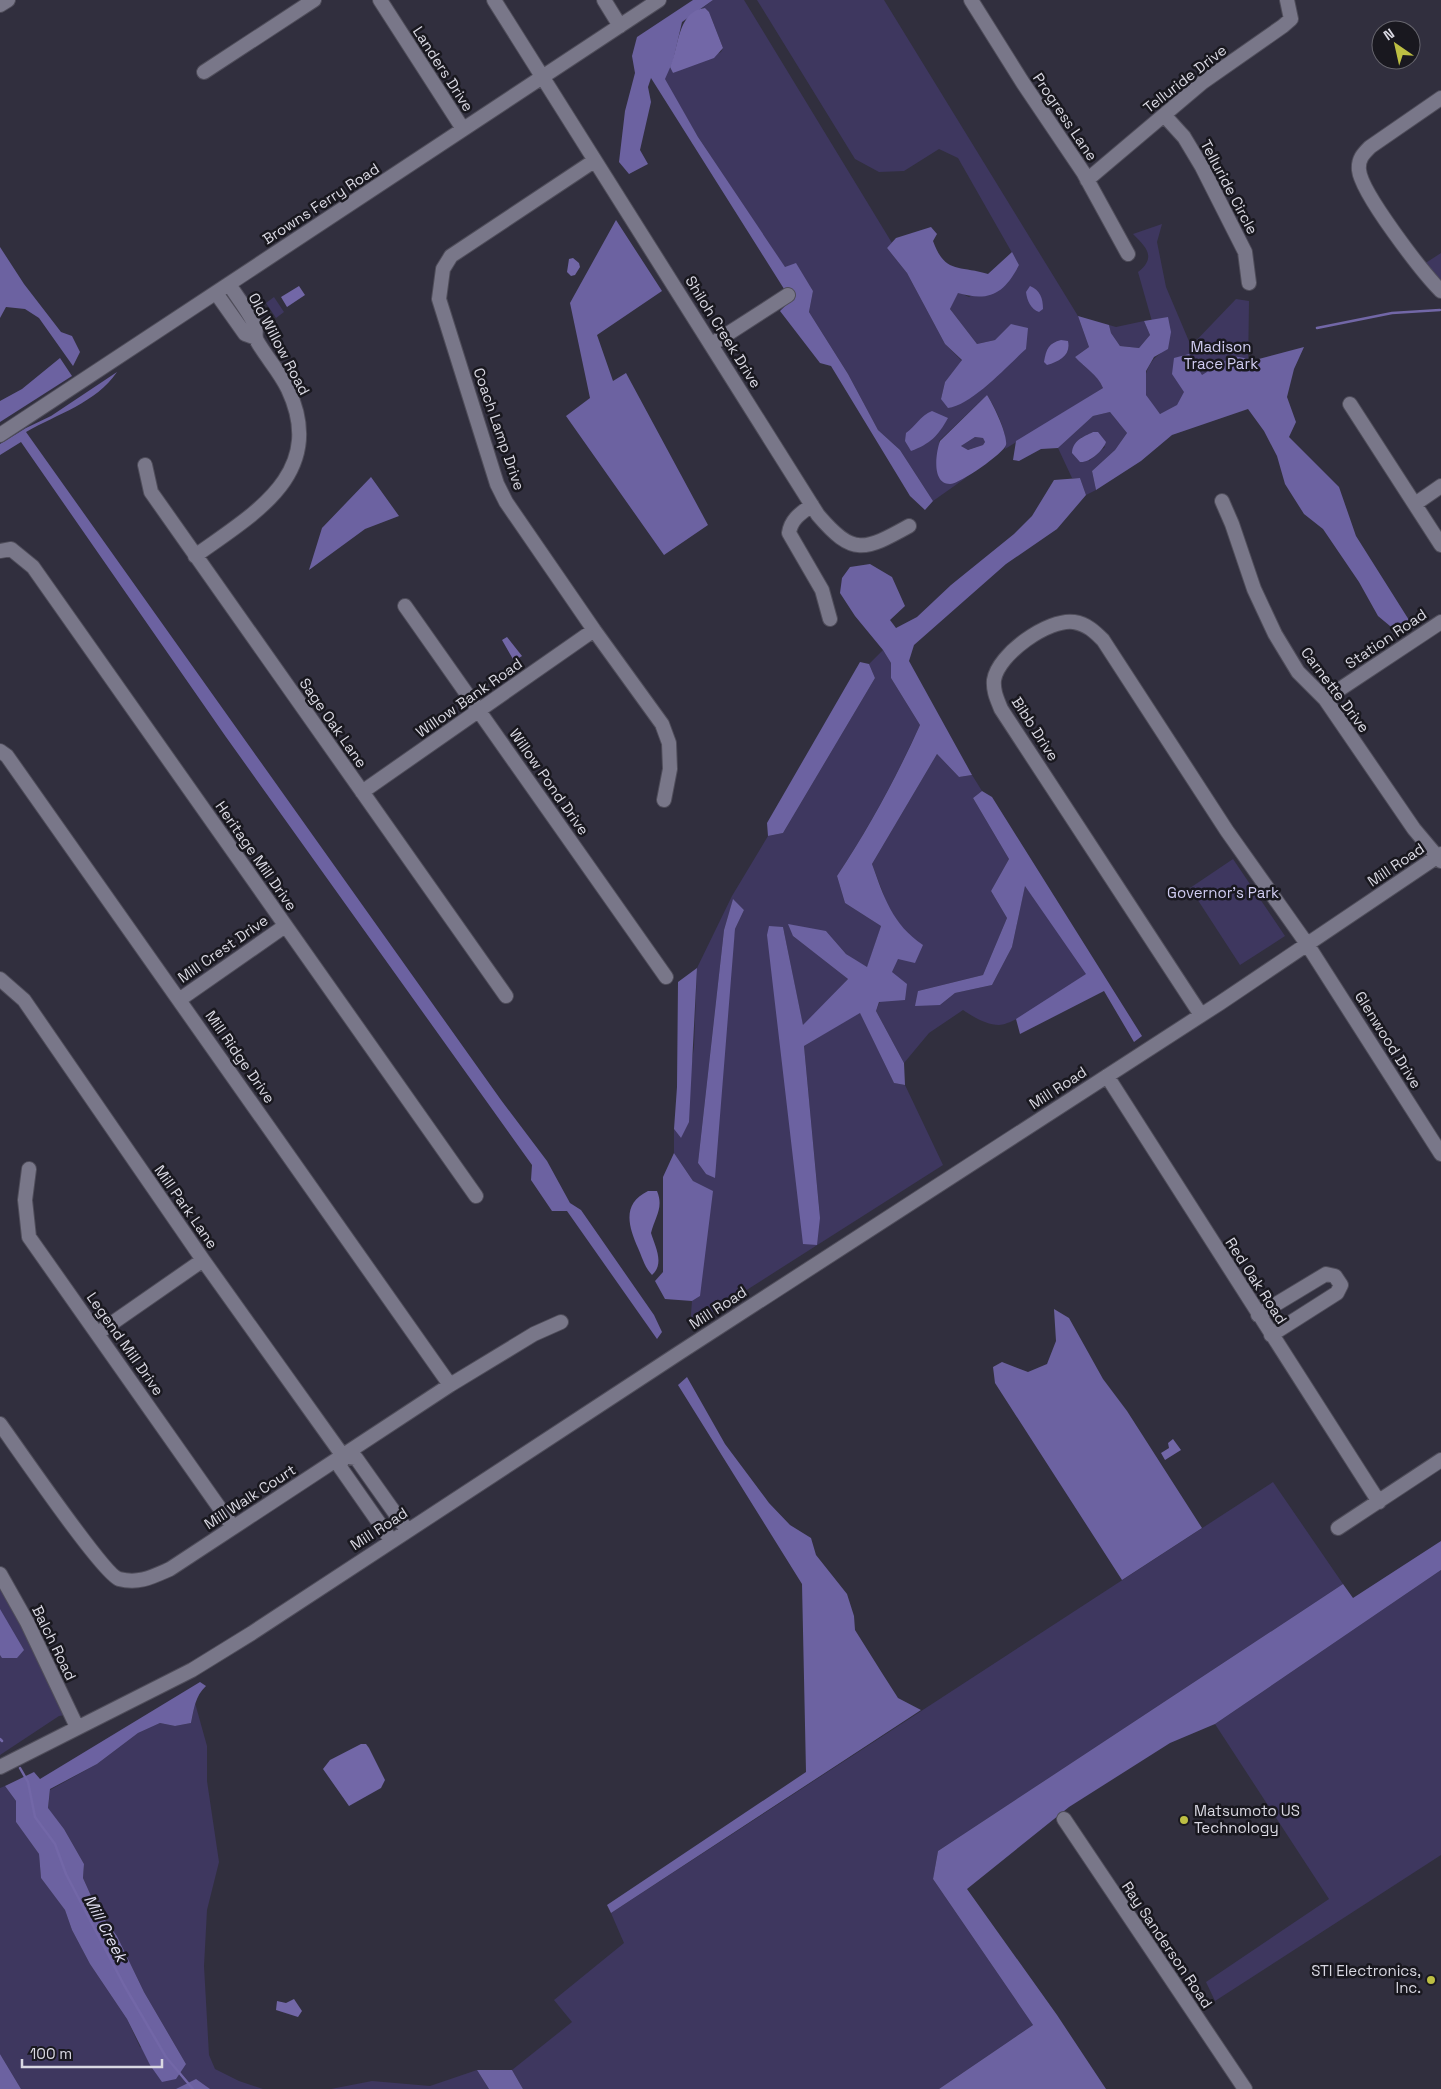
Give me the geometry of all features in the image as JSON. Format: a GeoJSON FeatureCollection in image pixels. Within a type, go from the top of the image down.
{"type":"FeatureCollection","features":[{"type":"Feature","properties":{"kind":"street"},"geometry":{"type":"LineString","coordinates":[[0,5],[8,0]]}},
{"type":"Feature","properties":{"kind":"street"},"geometry":{"type":"LineString","coordinates":[[204,72],[314,0]]}},
{"type":"Feature","properties":{"kind":"street","name":"Landers Drive"},"geometry":{"type":"LineString","coordinates":[[380,0],[463,130]]}},
{"type":"Feature","properties":{"kind":"street","name":"Shiloh Creek Drive"},"geometry":{"type":"LineString","coordinates":[[494,0],[812,505],[832,531],[843,541],[857,545],[870,545],[885,540],[909,526]]}},
{"type":"Feature","properties":{"kind":"street"},"geometry":{"type":"LineString","coordinates":[[604,0],[620,26]]}},
{"type":"Feature","properties":{"kind":"street","name":"Browns Ferry Road"},"geometry":{"type":"LineString","coordinates":[[0,435],[660,0]]}},
{"type":"Feature","properties":{"kind":"street","name":"Progress Lane"},"geometry":{"type":"LineString","coordinates":[[971,0],[1087,180],[1128,254]]}},
{"type":"Feature","properties":{"kind":"street","name":"Telluride Drive"},"geometry":{"type":"LineString","coordinates":[[1087,180],[1203,82],[1283,26],[1291,18],[1287,0]]}},
{"type":"Feature","properties":{"kind":"street"},"geometry":{"type":"LineString","coordinates":[[1441,98],[1370,147],[1360,157],[1359,171],[1367,191],[1424,274],[1441,290]]}},
{"type":"Feature","properties":{"kind":"street","name":"Telluride Circle"},"geometry":{"type":"LineString","coordinates":[[1164,115],[1184,137],[1202,167],[1237,235],[1245,252],[1249,283]]}},
{"type":"Feature","properties":{"kind":"street","name":"Coach Lamp Drive"},"geometry":{"type":"LineString","coordinates":[[594,161],[451,256],[443,269],[439,299],[497,484],[506,502],[594,630],[662,724],[669,743],[670,769],[664,800]]}},
{"type":"Feature","properties":{"kind":"street","name":"Old Willow Road"},"geometry":{"type":"LineString","coordinates":[[195,556],[270,500],[285,481],[296,455],[298,432],[295,410],[287,389],[256,338],[255,326],[229,284]]}},
{"type":"Feature","properties":{"kind":"street"},"geometry":{"type":"LineString","coordinates":[[216,293],[245,334],[256,338]]}},
{"type":"Feature","properties":{"kind":"street"},"geometry":{"type":"LineString","coordinates":[[712,344],[788,295]]}},
{"type":"Feature","properties":{"kind":"street"},"geometry":{"type":"LineString","coordinates":[[1350,404],[1441,545]]}},
{"type":"Feature","properties":{"kind":"street","name":"Sage Oak Lane"},"geometry":{"type":"LineString","coordinates":[[145,465],[151,492],[506,996]]}},
{"type":"Feature","properties":{"kind":"street"},"geometry":{"type":"LineString","coordinates":[[1415,504],[1441,486]]}},
{"type":"Feature","properties":{"kind":"street","name":"Carnette Drive"},"geometry":{"type":"LineString","coordinates":[[1222,501],[1232,524],[1254,589],[1275,634],[1298,672],[1325,699],[1414,829],[1440,857]]}},
{"type":"Feature","properties":{"kind":"street"},"geometry":{"type":"LineString","coordinates":[[812,505],[797,516],[790,525],[788,533],[822,590],[830,619]]}},
{"type":"Feature","properties":{"kind":"street","name":"Heritage Mill Drive"},"geometry":{"type":"LineString","coordinates":[[0,551],[11,549],[33,567],[476,1196]]}},
{"type":"Feature","properties":{"kind":"street","name":"Willow Pond Drive"},"geometry":{"type":"LineString","coordinates":[[404,606],[666,977]]}},
{"type":"Feature","properties":{"kind":"street","name":"Bibb Drive"},"geometry":{"type":"LineString","coordinates":[[1201,1014],[1001,709],[995,695],[994,679],[998,667],[1018,646],[1049,626],[1062,622],[1074,622],[1092,628],[1103,640],[1227,832],[1307,944]]}},
{"type":"Feature","properties":{"kind":"street","name":"Station Road"},"geometry":{"type":"LineString","coordinates":[[1325,699],[1441,622]]}},
{"type":"Feature","properties":{"kind":"street","name":"Willow Bank Road"},"geometry":{"type":"LineString","coordinates":[[362,792],[594,630]]}},
{"type":"Feature","properties":{"kind":"street","name":"Mill Ridge Drive"},"geometry":{"type":"LineString","coordinates":[[0,751],[7,756],[450,1385]]}},
{"type":"Feature","properties":{"kind":"street","name":"Mill Road"},"geometry":{"type":"LineString","coordinates":[[0,1767],[192,1670],[252,1633],[391,1540],[1440,857]]}},
{"type":"Feature","properties":{"kind":"street","name":"Mill Crest Drive"},"geometry":{"type":"LineString","coordinates":[[180,1000],[285,926]]}},
{"type":"Feature","properties":{"kind":"street","name":"Glenwood Drive"},"geometry":{"type":"LineString","coordinates":[[1307,944],[1441,1154]]}},
{"type":"Feature","properties":{"kind":"street","name":"Mill Park Lane"},"geometry":{"type":"LineString","coordinates":[[0,979],[24,1000],[203,1260],[343,1456],[356,1458],[407,1530]]}},
{"type":"Feature","properties":{"kind":"street","name":"Red Oak Road"},"geometry":{"type":"LineString","coordinates":[[1106,1076],[1379,1502]]}},
{"type":"Feature","properties":{"kind":"street","name":"Legend Mill Drive"},"geometry":{"type":"LineString","coordinates":[[29,1169],[25,1200],[29,1237],[232,1527]]}},
{"type":"Feature","properties":{"kind":"street"},"geometry":{"type":"LineString","coordinates":[[98,1333],[203,1260]]}},
{"type":"Feature","properties":{"kind":"street"},"geometry":{"type":"LineString","coordinates":[[1258,1315],[1326,1274],[1334,1276],[1340,1285],[1337,1293],[1271,1335]]}},
{"type":"Feature","properties":{"kind":"street","name":"Mill Walk Court"},"geometry":{"type":"LineString","coordinates":[[0,1424],[97,1558],[117,1579],[143,1582],[170,1569],[450,1385],[534,1334],[561,1322]]}},
{"type":"Feature","properties":{"kind":"street","name":"Mill Park Lane"},"geometry":{"type":"LineString","coordinates":[[343,1456],[340,1467],[391,1540]]}},
{"type":"Feature","properties":{"kind":"street"},"geometry":{"type":"LineString","coordinates":[[1338,1528],[1441,1460]]}},
{"type":"Feature","properties":{"kind":"street","name":"Balch Road"},"geometry":{"type":"LineString","coordinates":[[0,1574],[26,1622],[76,1727]]}},
{"type":"Feature","properties":{"kind":"street","name":"Ray Sanderson Road"},"geometry":{"type":"LineString","coordinates":[[1064,1819],[1245,2089]]}},
{"type":"Feature","properties":{"kind":"green space"},"geometry":{"type":"Polygon","coordinates":[[[713,0],[744,0],[892,243],[887,248],[907,273],[945,344],[962,361],[945,382],[941,399],[1011,324],[995,340],[977,344],[950,309],[958,292],[969,297],[1019,265],[958,158],[939,149],[904,171],[879,172],[855,159],[757,0],[884,0],[1078,316],[1089,347],[1075,357],[1094,375],[1103,388],[1005,449],[1006,443],[1003,429],[987,395],[939,441],[951,484],[967,477],[933,501],[900,450],[878,430],[848,374],[809,312],[813,291],[796,264],[785,268],[698,137],[664,79],[670,67],[673,73],[721,52],[723,48],[709,12],[705,8],[701,9],[713,0]]]}},
{"type":"Feature","properties":{"kind":"green space","name":"Madison Trace Park"},"geometry":{"type":"Polygon","coordinates":[[[1162,224],[1157,242],[1166,287],[1191,346],[1236,299],[1249,301],[1248,372],[1160,414],[1148,400],[1144,383],[1149,366],[1156,356],[1161,353],[1138,272],[1147,262],[1148,252],[1133,234],[1162,224]]]}},
{"type":"Feature","properties":{"kind":"green space"},"geometry":{"type":"Polygon","coordinates":[[[1441,253],[1441,283],[1424,264],[1441,253]]]}},
{"type":"Feature","properties":{"kind":"green space"},"geometry":{"type":"Polygon","coordinates":[[[274,297],[284,312],[276,318],[266,303],[274,297]]]}},
{"type":"Feature","properties":{"kind":"green space"},"geometry":{"type":"Polygon","coordinates":[[[1144,321],[1150,335],[1139,348],[1120,346],[1111,333],[1109,325],[1116,327],[1144,321]]]}},
{"type":"Feature","properties":{"kind":"green space"},"geometry":{"type":"Polygon","coordinates":[[[1110,412],[1127,433],[1115,450],[1092,471],[1096,490],[1086,495],[1080,478],[1072,478],[1058,448],[1093,416],[1110,412]],[[1093,432],[1081,438],[1089,461],[1105,447],[1093,432]]]}},
{"type":"Feature","properties":{"kind":"green space"},"geometry":{"type":"Polygon","coordinates":[[[975,437],[983,438],[985,442],[983,445],[968,450],[961,446],[975,437]]]}},
{"type":"Feature","properties":{"kind":"green space"},"geometry":{"type":"Polygon","coordinates":[[[883,650],[891,663],[891,678],[920,725],[882,802],[837,876],[845,903],[881,926],[867,968],[846,954],[826,931],[793,936],[848,979],[803,1026],[783,927],[820,1218],[804,1046],[860,1012],[894,1083],[905,1085],[943,1165],[690,1326],[692,1301],[700,1296],[693,1181],[674,1153],[674,1129],[681,1138],[694,1047],[697,968],[732,896],[768,836],[783,833],[875,678],[869,664],[883,650]],[[733,900],[724,930],[698,1163],[706,1174],[735,929],[744,910],[733,900]]]}},
{"type":"Feature","properties":{"kind":"green space"},"geometry":{"type":"Polygon","coordinates":[[[937,754],[959,777],[972,775],[982,791],[973,798],[1009,859],[991,891],[1007,918],[983,975],[918,991],[940,1005],[955,993],[992,985],[1012,947],[1025,885],[1087,974],[1030,1012],[1007,1023],[999,1025],[990,1024],[963,1010],[929,1033],[904,1063],[876,1011],[907,934],[889,909],[872,864],[937,754]]]}},
{"type":"Feature","properties":{"kind":"green space","name":"Governor's Park"},"geometry":{"type":"Polygon","coordinates":[[[1233,859],[1285,936],[1240,965],[1190,888],[1233,859]]]}},
{"type":"Feature","properties":{"kind":"green space"},"geometry":{"type":"Polygon","coordinates":[[[1273,1482],[1343,1584],[938,1851],[933,1879],[1033,2025],[939,2089],[523,2089],[512,2070],[572,2022],[554,2000],[624,1943],[611,1913],[1273,1482]]]}},
{"type":"Feature","properties":{"kind":"green space"},"geometry":{"type":"Polygon","coordinates":[[[1441,1570],[1441,1855],[1215,2001],[1206,1982],[1329,1899],[1215,1724],[1441,1570]]]}},
{"type":"Feature","properties":{"kind":"green space"},"geometry":{"type":"Polygon","coordinates":[[[0,1574],[71,1714],[59,1716],[0,1755],[0,1574]]]}},
{"type":"Feature","properties":{"kind":"green space"},"geometry":{"type":"Polygon","coordinates":[[[195,1703],[207,1746],[207,1781],[219,1862],[207,1910],[204,1966],[209,2055],[215,2069],[239,2081],[263,2089],[21,2089],[0,2054],[0,1788],[5,1786],[16,1801],[16,1822],[39,1854],[41,1878],[65,1910],[72,1930],[90,1964],[127,2019],[140,2047],[186,2064],[144,1992],[117,1936],[97,1909],[83,1878],[84,1864],[64,1829],[48,1809],[50,1790],[97,1764],[138,1733],[160,1723],[175,1726],[191,1723],[195,1703]]]}},
{"type":"Feature","properties":{"kind":"green space"},"geometry":{"type":"Polygon","coordinates":[[[477,2070],[489,2089],[331,2089],[372,2081],[430,2086],[477,2070]]]}},
{"type":"Feature","properties":{"kind":"shaded area"},"geometry":{"type":"Polygon","coordinates":[[[693,0],[713,0],[682,22],[673,61],[665,79],[698,137],[785,267],[796,263],[813,291],[809,312],[848,374],[878,430],[900,450],[933,501],[925,510],[910,496],[831,366],[820,363],[780,311],[791,300],[651,78],[648,87],[651,102],[640,150],[648,164],[629,174],[619,162],[625,111],[635,73],[632,56],[637,37],[693,0]]]}},
{"type":"Feature","properties":{"kind":"shaded area"},"geometry":{"type":"Polygon","coordinates":[[[705,8],[709,12],[723,48],[714,58],[673,73],[670,67],[684,23],[696,11],[705,8]]]}},
{"type":"Feature","properties":{"kind":"shaded area"},"geometry":{"type":"Polygon","coordinates":[[[616,220],[662,291],[597,335],[613,381],[626,373],[708,525],[664,555],[566,416],[590,398],[570,303],[616,220]]]}},
{"type":"Feature","properties":{"kind":"shaded area"},"geometry":{"type":"Polygon","coordinates":[[[931,227],[937,234],[933,241],[938,252],[948,264],[988,274],[1012,252],[1019,265],[1008,283],[994,293],[987,296],[969,296],[958,293],[950,309],[977,344],[995,340],[1011,324],[1028,328],[1026,349],[968,400],[948,408],[941,399],[945,382],[962,360],[945,344],[907,273],[887,248],[896,238],[931,227]]]}},
{"type":"Feature","properties":{"kind":"shaded area"},"geometry":{"type":"Polygon","coordinates":[[[0,247],[24,284],[61,332],[72,336],[80,352],[73,366],[39,318],[25,309],[6,307],[0,318],[0,247]]]}},
{"type":"Feature","properties":{"kind":"shaded area"},"geometry":{"type":"Polygon","coordinates":[[[573,258],[579,263],[580,267],[575,275],[571,276],[567,272],[569,259],[573,258]]]}},
{"type":"Feature","properties":{"kind":"shaded area"},"geometry":{"type":"Polygon","coordinates":[[[299,286],[305,295],[287,307],[281,297],[299,286]]]}},
{"type":"Feature","properties":{"kind":"shaded area"},"geometry":{"type":"Polygon","coordinates":[[[1030,286],[1039,292],[1042,298],[1043,309],[1039,312],[1032,307],[1027,298],[1026,292],[1030,286]]]}},
{"type":"Feature","properties":{"kind":"shaded area"},"geometry":{"type":"Polygon","coordinates":[[[1078,316],[1109,325],[1111,333],[1120,346],[1139,348],[1150,335],[1144,321],[1168,317],[1171,332],[1168,349],[1154,357],[1146,371],[1146,395],[1160,414],[1177,405],[1184,392],[1172,374],[1174,358],[1189,354],[1202,375],[1233,356],[1255,360],[1304,347],[1294,369],[1287,397],[1296,422],[1289,437],[1339,487],[1356,536],[1414,628],[1402,636],[1378,616],[1359,582],[1323,529],[1304,514],[1285,484],[1277,456],[1264,431],[1248,409],[1172,435],[1141,461],[1096,490],[1092,471],[1115,450],[1127,433],[1110,412],[1093,416],[1058,448],[1041,449],[1019,461],[1013,460],[1016,441],[1103,388],[1094,375],[1075,357],[1089,347],[1078,316]]]}},
{"type":"Feature","properties":{"kind":"shaded area"},"geometry":{"type":"Polygon","coordinates":[[[1061,340],[1068,341],[1066,354],[1056,362],[1047,365],[1044,362],[1047,350],[1051,345],[1061,340]]]}},
{"type":"Feature","properties":{"kind":"shaded area"},"geometry":{"type":"Polygon","coordinates":[[[60,358],[72,376],[0,422],[0,401],[22,389],[60,358]]]}},
{"type":"Feature","properties":{"kind":"shaded area"},"geometry":{"type":"Polygon","coordinates":[[[117,372],[108,383],[87,400],[26,432],[501,1100],[547,1161],[570,1203],[581,1210],[654,1315],[662,1332],[657,1339],[567,1211],[552,1211],[531,1180],[532,1165],[226,737],[21,442],[0,455],[0,444],[26,428],[51,416],[117,372]]]}},
{"type":"Feature","properties":{"kind":"shaded area"},"geometry":{"type":"Polygon","coordinates":[[[987,395],[1002,427],[1006,445],[981,467],[963,479],[950,484],[944,483],[937,473],[936,459],[940,441],[987,395]],[[975,437],[961,446],[968,450],[983,445],[985,442],[983,438],[975,437]]]}},
{"type":"Feature","properties":{"kind":"shaded area"},"geometry":{"type":"Polygon","coordinates":[[[932,411],[948,418],[933,439],[911,451],[905,441],[906,433],[932,411]]]}},
{"type":"Feature","properties":{"kind":"shaded area"},"geometry":{"type":"Polygon","coordinates":[[[1093,432],[1098,432],[1106,442],[1095,456],[1087,461],[1080,462],[1072,453],[1074,445],[1093,432]]]}},
{"type":"Feature","properties":{"kind":"shaded area"},"geometry":{"type":"Polygon","coordinates":[[[371,477],[399,516],[365,529],[309,570],[322,528],[371,477]]]}},
{"type":"Feature","properties":{"kind":"shaded area"},"geometry":{"type":"Polygon","coordinates":[[[1080,478],[1086,495],[1057,529],[1006,564],[914,645],[909,661],[972,775],[959,777],[937,754],[872,864],[885,899],[896,919],[912,937],[923,945],[915,963],[898,959],[892,972],[907,984],[905,1000],[879,1002],[876,1011],[904,1063],[905,1085],[894,1083],[860,1013],[804,1046],[820,1218],[817,1245],[803,1244],[767,935],[769,926],[783,927],[803,1025],[848,979],[793,936],[788,924],[826,931],[846,954],[867,967],[881,926],[845,903],[837,876],[882,802],[920,725],[891,678],[891,663],[840,593],[842,578],[850,567],[870,564],[892,577],[905,606],[890,620],[896,628],[917,617],[951,585],[1014,534],[1032,516],[1054,480],[1080,478]]]}},
{"type":"Feature","properties":{"kind":"shaded area"},"geometry":{"type":"Polygon","coordinates":[[[507,637],[522,656],[514,661],[502,640],[507,637]]]}},
{"type":"Feature","properties":{"kind":"shaded area"},"geometry":{"type":"Polygon","coordinates":[[[860,662],[869,664],[875,678],[783,833],[768,836],[767,823],[860,662]]]}},
{"type":"Feature","properties":{"kind":"shaded area"},"geometry":{"type":"Polygon","coordinates":[[[982,791],[992,797],[1142,1036],[1134,1042],[1104,991],[1020,1034],[1016,1019],[1086,974],[1025,886],[1012,947],[992,985],[955,993],[940,1005],[915,1006],[918,991],[983,975],[1007,918],[991,891],[1009,859],[973,798],[982,791]]]}},
{"type":"Feature","properties":{"kind":"shaded area"},"geometry":{"type":"Polygon","coordinates":[[[733,899],[744,910],[735,929],[715,1178],[706,1174],[698,1163],[724,930],[733,899]]]}},
{"type":"Feature","properties":{"kind":"shaded area"},"geometry":{"type":"Polygon","coordinates":[[[697,968],[689,1122],[681,1138],[674,1129],[677,1087],[678,982],[697,968]]]}},
{"type":"Feature","properties":{"kind":"shaded area"},"geometry":{"type":"Polygon","coordinates":[[[674,1153],[693,1181],[713,1191],[700,1296],[692,1301],[665,1299],[655,1281],[663,1272],[663,1177],[674,1153]]]}},
{"type":"Feature","properties":{"kind":"shaded area"},"geometry":{"type":"Polygon","coordinates":[[[648,1191],[657,1191],[660,1202],[651,1233],[658,1255],[658,1266],[652,1275],[634,1239],[630,1223],[631,1209],[634,1202],[648,1191]]]}},
{"type":"Feature","properties":{"kind":"shaded area"},"geometry":{"type":"Polygon","coordinates":[[[1054,1309],[1069,1318],[1103,1379],[1127,1411],[1202,1528],[1122,1580],[995,1383],[993,1367],[1002,1362],[1028,1372],[1047,1364],[1056,1341],[1054,1309]]]}},
{"type":"Feature","properties":{"kind":"shaded area"},"geometry":{"type":"Polygon","coordinates":[[[687,1377],[725,1444],[769,1503],[790,1525],[811,1538],[816,1555],[847,1594],[854,1616],[855,1630],[898,1698],[921,1710],[611,1913],[607,1905],[806,1772],[802,1584],[678,1385],[687,1377]]]}},
{"type":"Feature","properties":{"kind":"shaded area"},"geometry":{"type":"Polygon","coordinates":[[[1173,1439],[1181,1450],[1165,1460],[1161,1453],[1169,1448],[1168,1443],[1173,1439]]]}},
{"type":"Feature","properties":{"kind":"shaded area"},"geometry":{"type":"Polygon","coordinates":[[[1441,1541],[1441,1570],[1215,1724],[1170,1743],[1069,1807],[967,1889],[1057,2015],[1106,2089],[939,2089],[1033,2025],[933,1879],[938,1851],[1343,1584],[1353,1598],[1441,1541]]]}},
{"type":"Feature","properties":{"kind":"shaded area"},"geometry":{"type":"Polygon","coordinates":[[[0,1609],[24,1650],[17,1658],[2,1658],[0,1655],[0,1609]]]}},
{"type":"Feature","properties":{"kind":"shaded area"},"geometry":{"type":"Polygon","coordinates":[[[200,1682],[206,1686],[197,1698],[191,1723],[175,1726],[160,1723],[138,1733],[97,1764],[50,1789],[48,1808],[64,1829],[84,1864],[83,1878],[97,1909],[117,1936],[144,1992],[186,2064],[176,2079],[162,2082],[150,2065],[127,2019],[90,1964],[72,1930],[65,1910],[41,1878],[39,1854],[16,1822],[16,1801],[5,1786],[34,1772],[40,1779],[200,1682]]]}},
{"type":"Feature","properties":{"kind":"shaded area"},"geometry":{"type":"Polygon","coordinates":[[[361,1744],[366,1744],[369,1748],[385,1780],[381,1788],[349,1806],[323,1769],[330,1760],[361,1744]]]}},
{"type":"Feature","properties":{"kind":"shaded area"},"geometry":{"type":"Polygon","coordinates":[[[294,1999],[302,2011],[298,2017],[276,2010],[277,2001],[286,2003],[294,1999]]]}},
{"type":"Feature","properties":{"kind":"shaded area"},"geometry":{"type":"Polygon","coordinates":[[[0,2054],[21,2089],[0,2089],[0,2054]]]}},
{"type":"Feature","properties":{"kind":"shaded area"},"geometry":{"type":"Polygon","coordinates":[[[477,2070],[512,2070],[523,2089],[489,2089],[477,2070]]]}},
{"type":"Feature","properties":{"kind":"shaded area"},"geometry":{"type":"Polygon","coordinates":[[[196,2079],[210,2089],[176,2089],[196,2079]]]}},
{"type":"Feature","properties":{"kind":"waterway"},"geometry":{"type":"LineString","coordinates":[[1317,328],[1392,313],[1440,310]]}},
{"type":"Feature","properties":{"kind":"waterway","name":"Mill Creek"},"geometry":{"type":"LineString","coordinates":[[20,1768],[28,1782],[35,1817],[55,1844],[66,1874],[124,1985],[166,2057],[193,2089]]}},
{"type":"Feature","properties":{"kind":"place","name":"Matsumoto US Technology"},"geometry":{"type":"Point","coordinates":[1184,1820]}},
{"type":"Feature","properties":{"kind":"place","name":"STI Electronics, Inc."},"geometry":{"type":"Point","coordinates":[1431,1980]}}]}
